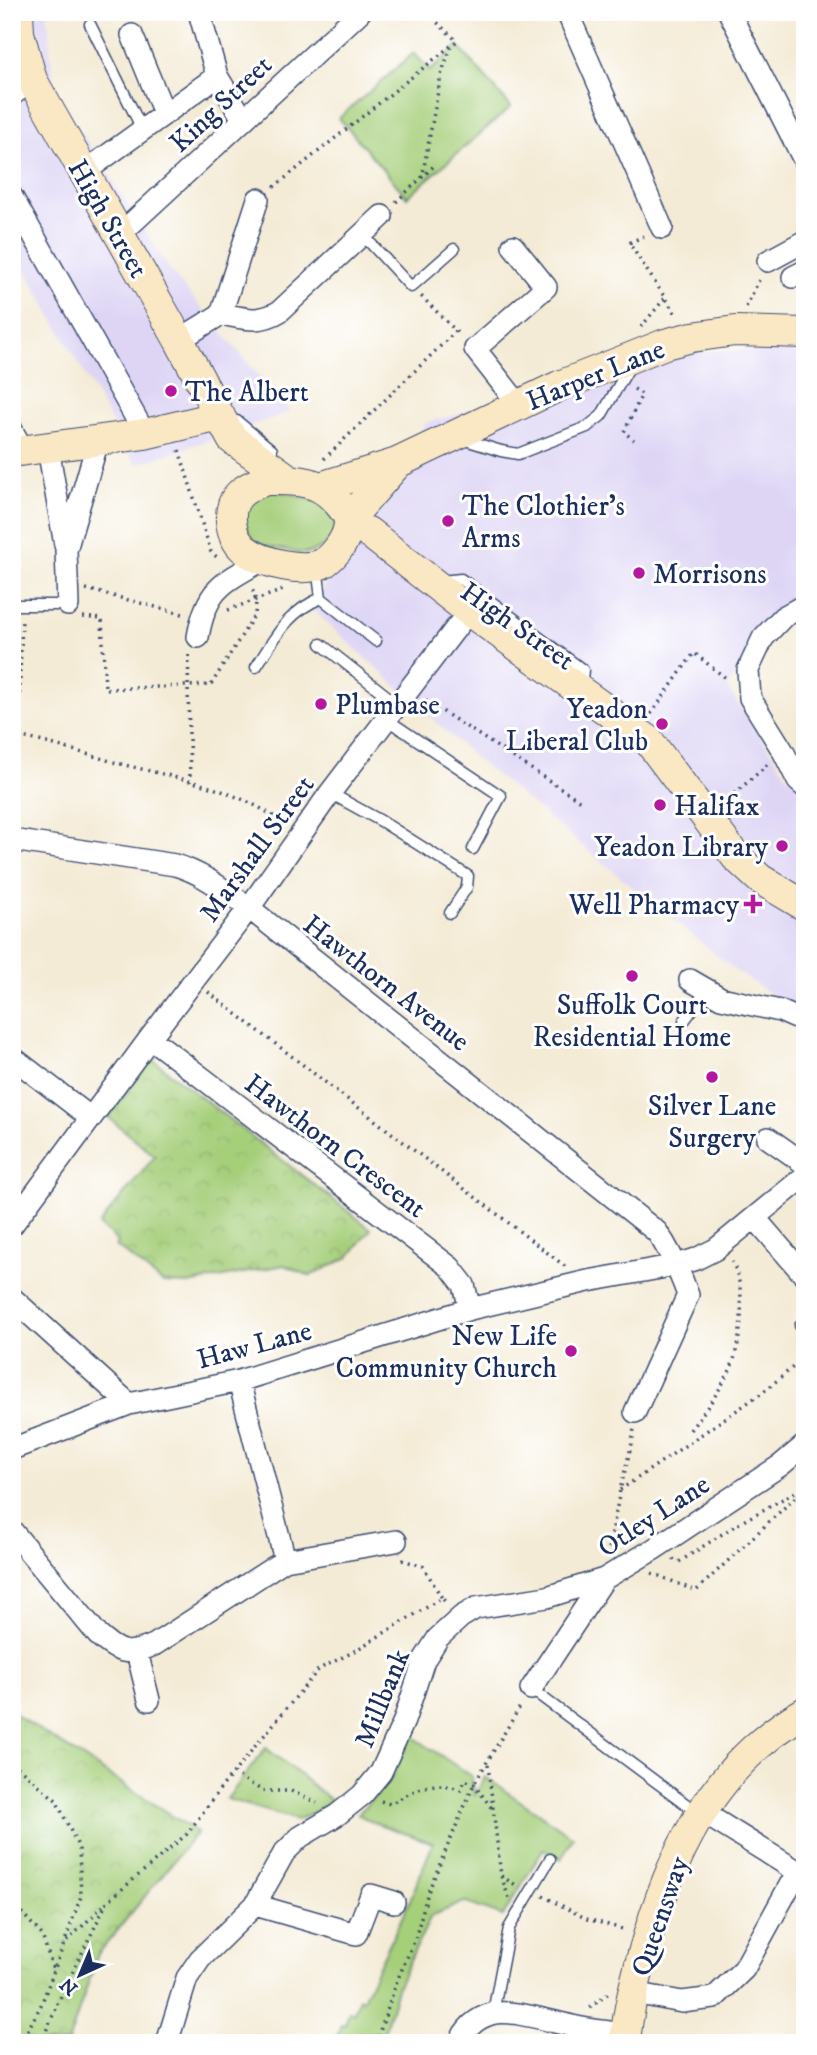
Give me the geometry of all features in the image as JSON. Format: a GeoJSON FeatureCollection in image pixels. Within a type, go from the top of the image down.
{"type":"FeatureCollection","features":[{"type":"Feature","properties":{"kind":"street","name":"High Street"},"geometry":{"type":"LineString","coordinates":[[18,12],[22,87],[83,173],[226,428],[233,515]]}},
{"type":"Feature","properties":{"kind":"street"},"geometry":{"type":"LineString","coordinates":[[199,12],[216,76],[243,120]]}},
{"type":"Feature","properties":{"kind":"street","name":"King Street"},"geometry":{"type":"LineString","coordinates":[[119,235],[360,12]]}},
{"type":"Feature","properties":{"kind":"street"},"geometry":{"type":"LineString","coordinates":[[567,12],[662,228]]}},
{"type":"Feature","properties":{"kind":"street"},"geometry":{"type":"LineString","coordinates":[[729,12],[805,162]]}},
{"type":"Feature","properties":{"kind":"street"},"geometry":{"type":"LineString","coordinates":[[132,35],[164,113]]}},
{"type":"Feature","properties":{"kind":"street"},"geometry":{"type":"LineString","coordinates":[[83,173],[216,76]]}},
{"type":"Feature","properties":{"kind":"street"},"geometry":{"type":"LineString","coordinates":[[12,197],[159,431]]}},
{"type":"Feature","properties":{"kind":"street"},"geometry":{"type":"LineString","coordinates":[[179,340],[221,314],[258,199]]}},
{"type":"Feature","properties":{"kind":"street"},"geometry":{"type":"LineString","coordinates":[[221,314],[258,320],[280,311],[382,216]]}},
{"type":"Feature","properties":{"kind":"street"},"geometry":{"type":"LineString","coordinates":[[768,261],[805,241]]}},
{"type":"Feature","properties":{"kind":"street"},"geometry":{"type":"LineString","coordinates":[[513,246],[546,287],[475,349],[519,405]]}},
{"type":"Feature","properties":{"kind":"street","name":"Harper Lane"},"geometry":{"type":"LineString","coordinates":[[301,477],[397,463],[571,381],[665,344],[734,331],[805,333]]}},
{"type":"Feature","properties":{"kind":"street","name":"High Street"},"geometry":{"type":"LineString","coordinates":[[226,428],[337,502],[349,522],[368,532],[469,611],[648,740],[736,857],[760,879],[803,900]]}},
{"type":"Feature","properties":{"kind":"street"},"geometry":{"type":"LineString","coordinates":[[68,605],[66,551],[30,450],[159,431],[226,428]]}},
{"type":"Feature","properties":{"kind":"street"},"geometry":{"type":"LineString","coordinates":[[66,551],[98,441]]}},
{"type":"Feature","properties":{"kind":"street","name":"Harper Lane"},"geometry":{"type":"LineString","coordinates":[[349,522],[397,463]]}},
{"type":"Feature","properties":{"kind":"street"},"geometry":{"type":"LineString","coordinates":[[198,637],[201,618],[210,599],[238,570],[243,548],[233,515],[240,493],[266,480],[301,477]]}},
{"type":"Feature","properties":{"kind":"street"},"geometry":{"type":"LineString","coordinates":[[238,570],[317,567],[334,556],[343,542],[349,522]]}},
{"type":"Feature","properties":{"kind":"street"},"geometry":{"type":"LineString","coordinates":[[805,605],[783,617],[764,638],[747,670],[750,698],[798,781],[805,788]]}},
{"type":"Feature","properties":{"kind":"street","name":"Marshall Street"},"geometry":{"type":"LineString","coordinates":[[12,1225],[248,908],[330,793],[469,611]]}},
{"type":"Feature","properties":{"kind":"street","name":"Hawthorn Avenue"},"geometry":{"type":"LineString","coordinates":[[12,840],[175,865],[194,871],[248,908],[657,1232],[677,1265],[688,1295],[635,1412]]}},
{"type":"Feature","properties":{"kind":"street"},"geometry":{"type":"LineString","coordinates":[[698,985],[721,998],[780,1010],[805,1022]]}},
{"type":"Feature","properties":{"kind":"street","name":"Hawthorn Crescent"},"geometry":{"type":"LineString","coordinates":[[150,1038],[450,1267],[464,1285],[470,1309]]}},
{"type":"Feature","properties":{"kind":"street"},"geometry":{"type":"LineString","coordinates":[[12,1057],[91,1118]]}},
{"type":"Feature","properties":{"kind":"street"},"geometry":{"type":"LineString","coordinates":[[768,1138],[805,1164]]}},
{"type":"Feature","properties":{"kind":"street","name":"Haw Lane"},"geometry":{"type":"LineString","coordinates":[[12,1449],[129,1404],[239,1381],[470,1309],[696,1259],[722,1245],[805,1176]]}},
{"type":"Feature","properties":{"kind":"street"},"geometry":{"type":"LineString","coordinates":[[755,1218],[805,1276]]}},
{"type":"Feature","properties":{"kind":"street"},"geometry":{"type":"LineString","coordinates":[[12,1298],[129,1404]]}},
{"type":"Feature","properties":{"kind":"street"},"geometry":{"type":"LineString","coordinates":[[239,1381],[285,1560]]}},
{"type":"Feature","properties":{"kind":"street","name":"Otley Lane"},"geometry":{"type":"LineString","coordinates":[[531,1689],[604,1579],[780,1465],[805,1445]]}},
{"type":"Feature","properties":{"kind":"street"},"geometry":{"type":"LineString","coordinates":[[12,1531],[98,1635],[114,1649],[124,1652],[137,1652],[154,1644],[285,1560],[386,1543]]}},
{"type":"Feature","properties":{"kind":"street","name":"Millbank"},"geometry":{"type":"LineString","coordinates":[[167,2043],[187,1978],[200,1959],[255,1905],[284,1853],[300,1837],[362,1796],[381,1772],[404,1721],[424,1660],[438,1638],[461,1617],[476,1608],[547,1597],[604,1579]]}},
{"type":"Feature","properties":{"kind":"street"},"geometry":{"type":"LineString","coordinates":[[137,1652],[149,1700]]}},
{"type":"Feature","properties":{"kind":"street","name":"Queensway"},"geometry":{"type":"LineString","coordinates":[[626,2039],[636,1982],[648,1937],[662,1891],[677,1855],[719,1786],[753,1750],[790,1720],[805,1712]]}},
{"type":"Feature","properties":{"kind":"street"},"geometry":{"type":"LineString","coordinates":[[636,1982],[682,2002],[714,1998],[744,1969],[798,1881],[701,1813]]}},
{"type":"Feature","properties":{"kind":"street"},"geometry":{"type":"LineString","coordinates":[[255,1905],[356,1934],[371,1895],[394,1902]]}},
{"type":"Feature","properties":{"kind":"street"},"geometry":{"type":"LineString","coordinates":[[460,2043],[461,2037],[474,2022],[493,2013],[522,2015],[626,2039]]}},
{"type":"Feature","properties":{"kind":"lane"},"geometry":{"type":"LineString","coordinates":[[90,24],[142,130]]}},
{"type":"Feature","properties":{"kind":"lane"},"geometry":{"type":"LineString","coordinates":[[362,234],[411,287],[454,249]]}},
{"type":"Feature","properties":{"kind":"lane"},"geometry":{"type":"LineString","coordinates":[[452,436],[501,451],[518,453],[587,427],[601,416],[637,354]]}},
{"type":"Feature","properties":{"kind":"lane"},"geometry":{"type":"LineString","coordinates":[[805,360],[805,379]]}},
{"type":"Feature","properties":{"kind":"lane"},"geometry":{"type":"LineString","coordinates":[[12,419],[30,450]]}},
{"type":"Feature","properties":{"kind":"lane"},"geometry":{"type":"LineString","coordinates":[[317,567],[321,598],[376,640]]}},
{"type":"Feature","properties":{"kind":"lane","name":"High Street"},"geometry":{"type":"LineString","coordinates":[[431,582],[461,579],[583,670],[581,692]]}},
{"type":"Feature","properties":{"kind":"lane"},"geometry":{"type":"LineString","coordinates":[[256,667],[290,617],[306,604],[321,598]]}},
{"type":"Feature","properties":{"kind":"lane"},"geometry":{"type":"LineString","coordinates":[[18,605],[68,605]]}},
{"type":"Feature","properties":{"kind":"lane"},"geometry":{"type":"LineString","coordinates":[[321,644],[397,704],[501,796],[473,849]]}},
{"type":"Feature","properties":{"kind":"lane"},"geometry":{"type":"LineString","coordinates":[[330,793],[381,821],[468,876],[467,887],[450,913]]}},
{"type":"Feature","properties":{"kind":"lane"},"geometry":{"type":"LineString","coordinates":[[684,1021],[698,985]]}},
{"type":"Feature","properties":{"kind":"lane"},"geometry":{"type":"LineString","coordinates":[[531,1689],[701,1813]]}},
{"type":"Feature","properties":{"kind":"lane"},"geometry":{"type":"LineString","coordinates":[[493,2013],[509,1928],[550,1859]]}},
{"type":"Feature","properties":{"kind":"path"},"geometry":{"type":"LineString","coordinates":[[258,199],[457,41],[426,12]]}},
{"type":"Feature","properties":{"kind":"path"},"geometry":{"type":"LineString","coordinates":[[422,178],[441,75],[451,46]]}},
{"type":"Feature","properties":{"kind":"path"},"geometry":{"type":"LineString","coordinates":[[382,216],[436,164]]}},
{"type":"Feature","properties":{"kind":"path"},"geometry":{"type":"LineString","coordinates":[[662,228],[629,243],[692,337]]}},
{"type":"Feature","properties":{"kind":"path"},"geometry":{"type":"LineString","coordinates":[[734,331],[768,261]]}},
{"type":"Feature","properties":{"kind":"path"},"geometry":{"type":"LineString","coordinates":[[301,477],[456,331],[411,287]]}},
{"type":"Feature","properties":{"kind":"path"},"geometry":{"type":"LineString","coordinates":[[68,605],[83,617],[102,618],[106,689],[211,685],[255,614],[256,601],[249,581],[211,552],[159,431]]}},
{"type":"Feature","properties":{"kind":"path"},"geometry":{"type":"LineString","coordinates":[[18,605],[15,736],[190,782],[247,801],[268,811],[299,836]]}},
{"type":"Feature","properties":{"kind":"path"},"geometry":{"type":"LineString","coordinates":[[190,782],[190,636],[198,637]]}},
{"type":"Feature","properties":{"kind":"path"},"geometry":{"type":"LineString","coordinates":[[638,733],[694,653],[750,698]]}},
{"type":"Feature","properties":{"kind":"path"},"geometry":{"type":"LineString","coordinates":[[397,704],[582,802]]}},
{"type":"Feature","properties":{"kind":"path"},"geometry":{"type":"LineString","coordinates":[[707,818],[783,751]]}},
{"type":"Feature","properties":{"kind":"path"},"geometry":{"type":"LineString","coordinates":[[194,980],[588,1282]]}},
{"type":"Feature","properties":{"kind":"path"},"geometry":{"type":"LineString","coordinates":[[690,1430],[711,1404],[731,1367],[738,1335],[742,1306],[739,1280],[722,1245]]}},
{"type":"Feature","properties":{"kind":"path"},"geometry":{"type":"LineString","coordinates":[[620,1490],[762,1393],[805,1357]]}},
{"type":"Feature","properties":{"kind":"path"},"geometry":{"type":"LineString","coordinates":[[604,1579],[620,1490],[632,1443],[635,1412]]}},
{"type":"Feature","properties":{"kind":"path"},"geometry":{"type":"LineString","coordinates":[[628,1563],[696,1591],[805,1488]]}},
{"type":"Feature","properties":{"kind":"path"},"geometry":{"type":"LineString","coordinates":[[654,1549],[679,1562],[736,1525],[797,1491],[799,1494]]}},
{"type":"Feature","properties":{"kind":"path"},"geometry":{"type":"LineString","coordinates":[[386,1543],[400,1559],[423,1566],[442,1598],[461,1617]]}},
{"type":"Feature","properties":{"kind":"path"},"geometry":{"type":"LineString","coordinates":[[64,1944],[107,1902],[187,1834],[233,1773],[319,1670],[442,1598]]}},
{"type":"Feature","properties":{"kind":"path"},"geometry":{"type":"LineString","coordinates":[[376,2043],[397,1981],[415,1940],[429,1892],[474,1784],[531,1689]]}},
{"type":"Feature","properties":{"kind":"path"},"geometry":{"type":"LineString","coordinates":[[12,1762],[56,1800],[79,1847],[81,1896],[41,2005],[21,2043]]}},
{"type":"Feature","properties":{"kind":"path"},"geometry":{"type":"LineString","coordinates":[[487,1762],[501,1876],[516,1917]]}},
{"type":"Feature","properties":{"kind":"path"},"geometry":{"type":"LineString","coordinates":[[233,1773],[263,1791],[291,1791],[337,1815]]}},
{"type":"Feature","properties":{"kind":"path"},"geometry":{"type":"LineString","coordinates":[[362,1796],[390,1804],[425,1785],[446,1784],[461,1790],[465,1780],[474,1784],[493,1810]]}},
{"type":"Feature","properties":{"kind":"path"},"geometry":{"type":"LineString","coordinates":[[501,1876],[587,1919],[648,1937]]}},
{"type":"Feature","properties":{"kind":"path"},"geometry":{"type":"LineString","coordinates":[[12,1902],[42,1935],[54,1971]]}},
{"type":"Feature","properties":{"kind":"path"},"geometry":{"type":"LineString","coordinates":[[41,2043],[107,1902]]}},
{"type":"Feature","properties":{"kind":"path"},"geometry":{"type":"LineString","coordinates":[[577,2027],[578,2018],[636,1982]]}},
{"type":"Feature","properties":{"kind":"shaded area"},"geometry":{"type":"Polygon","coordinates":[[[12,12],[47,12],[54,89],[175,277],[290,412],[136,465],[12,246],[12,12]]]}},
{"type":"Feature","properties":{"kind":"shaded area"},"geometry":{"type":"Polygon","coordinates":[[[777,348],[805,354],[805,593],[794,596],[727,687],[788,777],[805,786],[805,1017],[736,971],[475,758],[311,608],[364,518],[426,423],[677,353],[777,348]]]}},
{"type":"Feature","properties":{"kind":"green space"},"geometry":{"type":"Polygon","coordinates":[[[458,46],[511,107],[407,197],[339,118],[414,53],[430,71],[458,46]]]}},
{"type":"Feature","properties":{"kind":"green space"},"geometry":{"type":"Polygon","coordinates":[[[273,490],[314,501],[331,512],[334,530],[326,544],[312,552],[302,553],[263,545],[253,538],[246,525],[246,506],[255,497],[273,490]]]}},
{"type":"Feature","properties":{"kind":"green space"},"geometry":{"type":"Polygon","coordinates":[[[152,1059],[371,1229],[349,1257],[310,1276],[284,1265],[188,1284],[163,1283],[116,1246],[118,1242],[99,1225],[155,1156],[108,1117],[152,1059]]]}},
{"type":"Feature","properties":{"kind":"green space"},"geometry":{"type":"Polygon","coordinates":[[[12,1712],[197,1832],[98,1954],[68,2043],[12,2043],[12,1712]]]}},
{"type":"Feature","properties":{"kind":"green space"},"geometry":{"type":"Polygon","coordinates":[[[412,1736],[471,1776],[475,1795],[485,1777],[573,1837],[561,1859],[543,1849],[503,1916],[464,1902],[431,1916],[398,1985],[381,2043],[335,2043],[341,2024],[345,2025],[349,2011],[354,2013],[359,1998],[363,1999],[408,1905],[433,1843],[370,1821],[358,1814],[391,1778],[412,1736]]]}},
{"type":"Feature","properties":{"kind":"green space"},"geometry":{"type":"Polygon","coordinates":[[[266,1748],[331,1801],[297,1820],[227,1799],[266,1748]]]}},
{"type":"Feature","properties":{"kind":"place","name":"The Albert"},"geometry":{"type":"Point","coordinates":[171,391]}},
{"type":"Feature","properties":{"kind":"place","name":"The Clothier's Arms"},"geometry":{"type":"Point","coordinates":[448,521]}},
{"type":"Feature","properties":{"kind":"place","name":"Morrisons"},"geometry":{"type":"Point","coordinates":[639,573]}},
{"type":"Feature","properties":{"kind":"place","name":"Plumbase"},"geometry":{"type":"Point","coordinates":[321,704]}},
{"type":"Feature","properties":{"kind":"place","name":"Yeadon Liberal Club"},"geometry":{"type":"Point","coordinates":[662,724]}},
{"type":"Feature","properties":{"kind":"place","name":"Halifax"},"geometry":{"type":"Point","coordinates":[660,805]}},
{"type":"Feature","properties":{"kind":"place","name":"Yeadon Library"},"geometry":{"type":"Point","coordinates":[782,846]}},
{"type":"Feature","properties":{"kind":"place","name":"Well Pharmacy"},"geometry":{"type":"Point","coordinates":[753,904]}},
{"type":"Feature","properties":{"kind":"place","name":"Suffolk Court Residential Home"},"geometry":{"type":"Point","coordinates":[632,976]}},
{"type":"Feature","properties":{"kind":"place","name":"Silver Lane Surgery"},"geometry":{"type":"Point","coordinates":[712,1077]}},
{"type":"Feature","properties":{"kind":"place","name":"New Life Community Church"},"geometry":{"type":"Point","coordinates":[571,1351]}}]}
